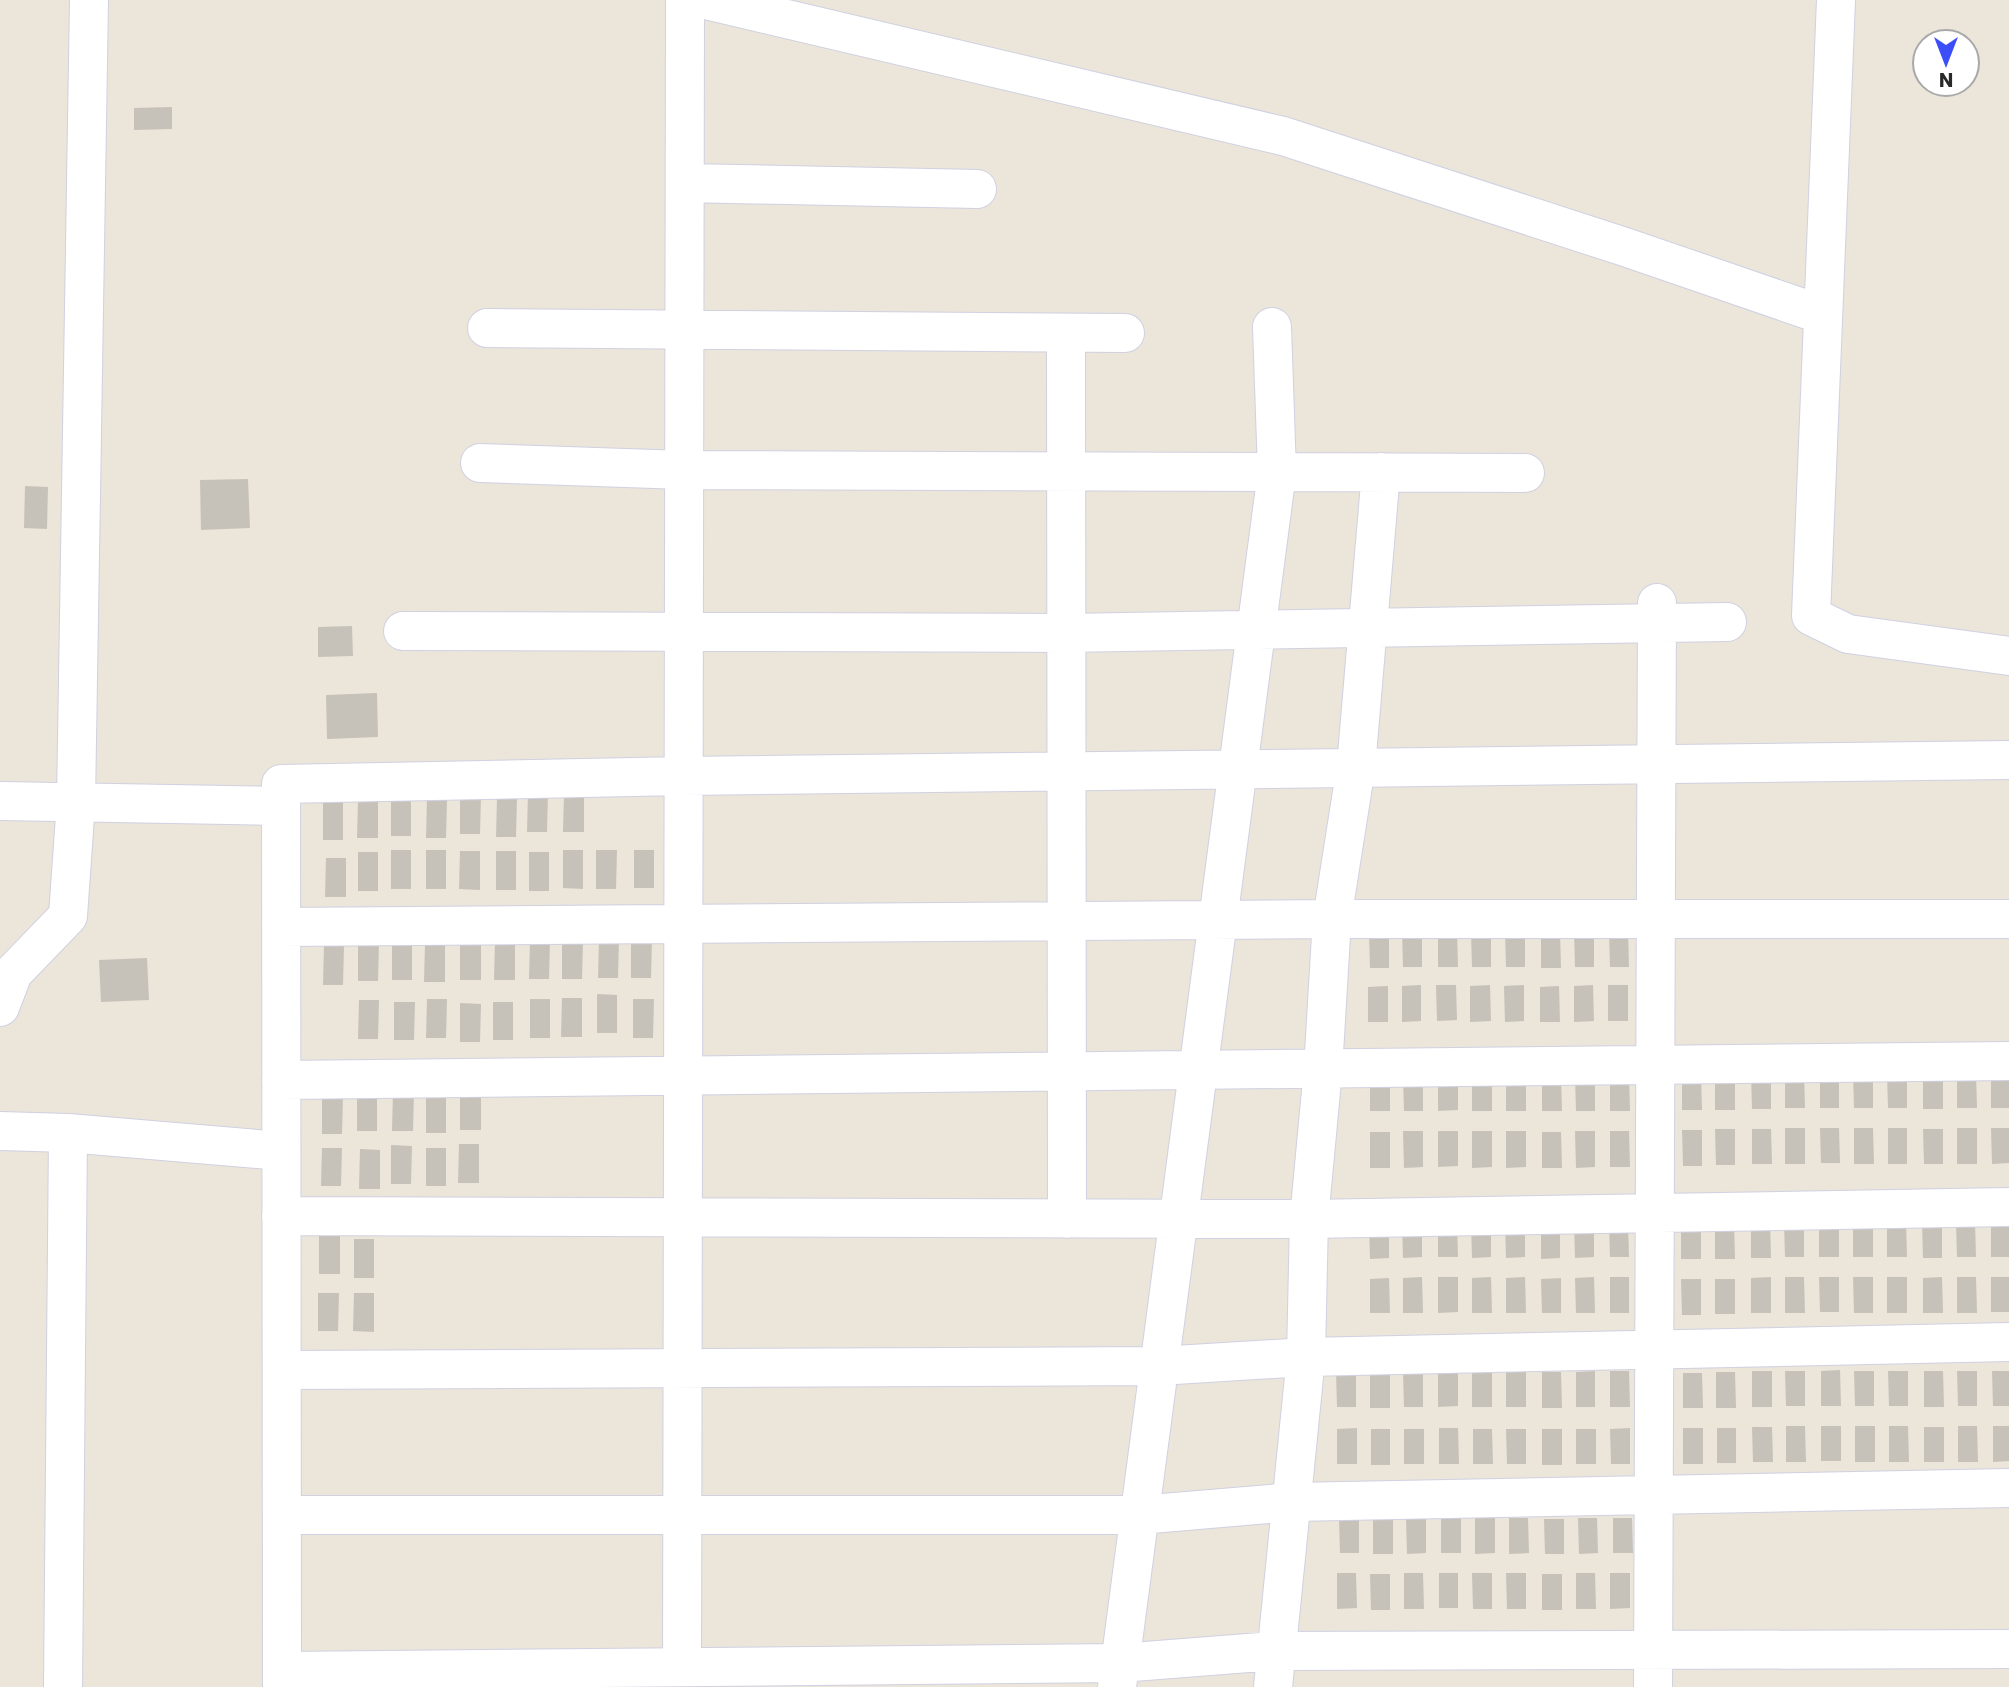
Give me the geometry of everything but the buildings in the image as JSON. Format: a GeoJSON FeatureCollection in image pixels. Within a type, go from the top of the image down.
{"type":"FeatureCollection","features":[{"type":"Feature","properties":{"kind":"street"},"geometry":{"type":"LineString","coordinates":[[0,1007],[13,973],[68,916],[76,802],[89,0]]}},
{"type":"Feature","properties":{"kind":"street"},"geometry":{"type":"LineString","coordinates":[[682,1677],[685,0]]}},
{"type":"Feature","properties":{"kind":"street"},"geometry":{"type":"LineString","coordinates":[[706,0],[1283,136],[1625,247],[1823,315]]}},
{"type":"Feature","properties":{"kind":"street"},"geometry":{"type":"LineString","coordinates":[[1836,0],[1811,616],[1848,634],[2009,656]]}},
{"type":"Feature","properties":{"kind":"street"},"geometry":{"type":"LineString","coordinates":[[685,183],[977,189]]}},
{"type":"Feature","properties":{"kind":"street"},"geometry":{"type":"LineString","coordinates":[[1118,1675],[1277,472],[1272,327]]}},
{"type":"Feature","properties":{"kind":"street"},"geometry":{"type":"LineString","coordinates":[[487,328],[1125,333]]}},
{"type":"Feature","properties":{"kind":"street"},"geometry":{"type":"LineString","coordinates":[[1066,333],[1067,1219]]}},
{"type":"Feature","properties":{"kind":"street"},"geometry":{"type":"LineString","coordinates":[[480,463],[684,470],[1525,473]]}},
{"type":"Feature","properties":{"kind":"street"},"geometry":{"type":"LineString","coordinates":[[1273,1669],[1306,1357],[1309,1219],[1323,1070],[1332,919],[1356,767],[1381,472]]}},
{"type":"Feature","properties":{"kind":"street"},"geometry":{"type":"LineString","coordinates":[[403,631],[1065,633],[1368,628],[1657,613],[1727,622]]}},
{"type":"Feature","properties":{"kind":"street"},"geometry":{"type":"LineString","coordinates":[[1653,1669],[1657,613]]}},
{"type":"Feature","properties":{"kind":"street"},"geometry":{"type":"LineString","coordinates":[[2009,760],[1238,768],[281,784],[282,1679],[1118,1675],[1273,1669],[1653,1669],[2009,1649]]}},
{"type":"Feature","properties":{"kind":"street"},"geometry":{"type":"LineString","coordinates":[[0,800],[281,806]]}},
{"type":"Feature","properties":{"kind":"street"},"geometry":{"type":"LineString","coordinates":[[281,928],[1332,919],[2009,919]]}},
{"type":"Feature","properties":{"kind":"street"},"geometry":{"type":"LineString","coordinates":[[281,1080],[2009,1061]]}},
{"type":"Feature","properties":{"kind":"street"},"geometry":{"type":"LineString","coordinates":[[0,1131],[68,1133],[281,1151]]}},
{"type":"Feature","properties":{"kind":"street"},"geometry":{"type":"LineString","coordinates":[[63,1687],[68,1133]]}},
{"type":"Feature","properties":{"kind":"street"},"geometry":{"type":"LineString","coordinates":[[281,1216],[1309,1219],[2009,1207]]}},
{"type":"Feature","properties":{"kind":"street"},"geometry":{"type":"LineString","coordinates":[[282,1370],[1159,1366],[1306,1357],[2009,1342]]}},
{"type":"Feature","properties":{"kind":"street"},"geometry":{"type":"LineString","coordinates":[[282,1516],[1139,1516],[1292,1502],[2009,1488]]}}]}
